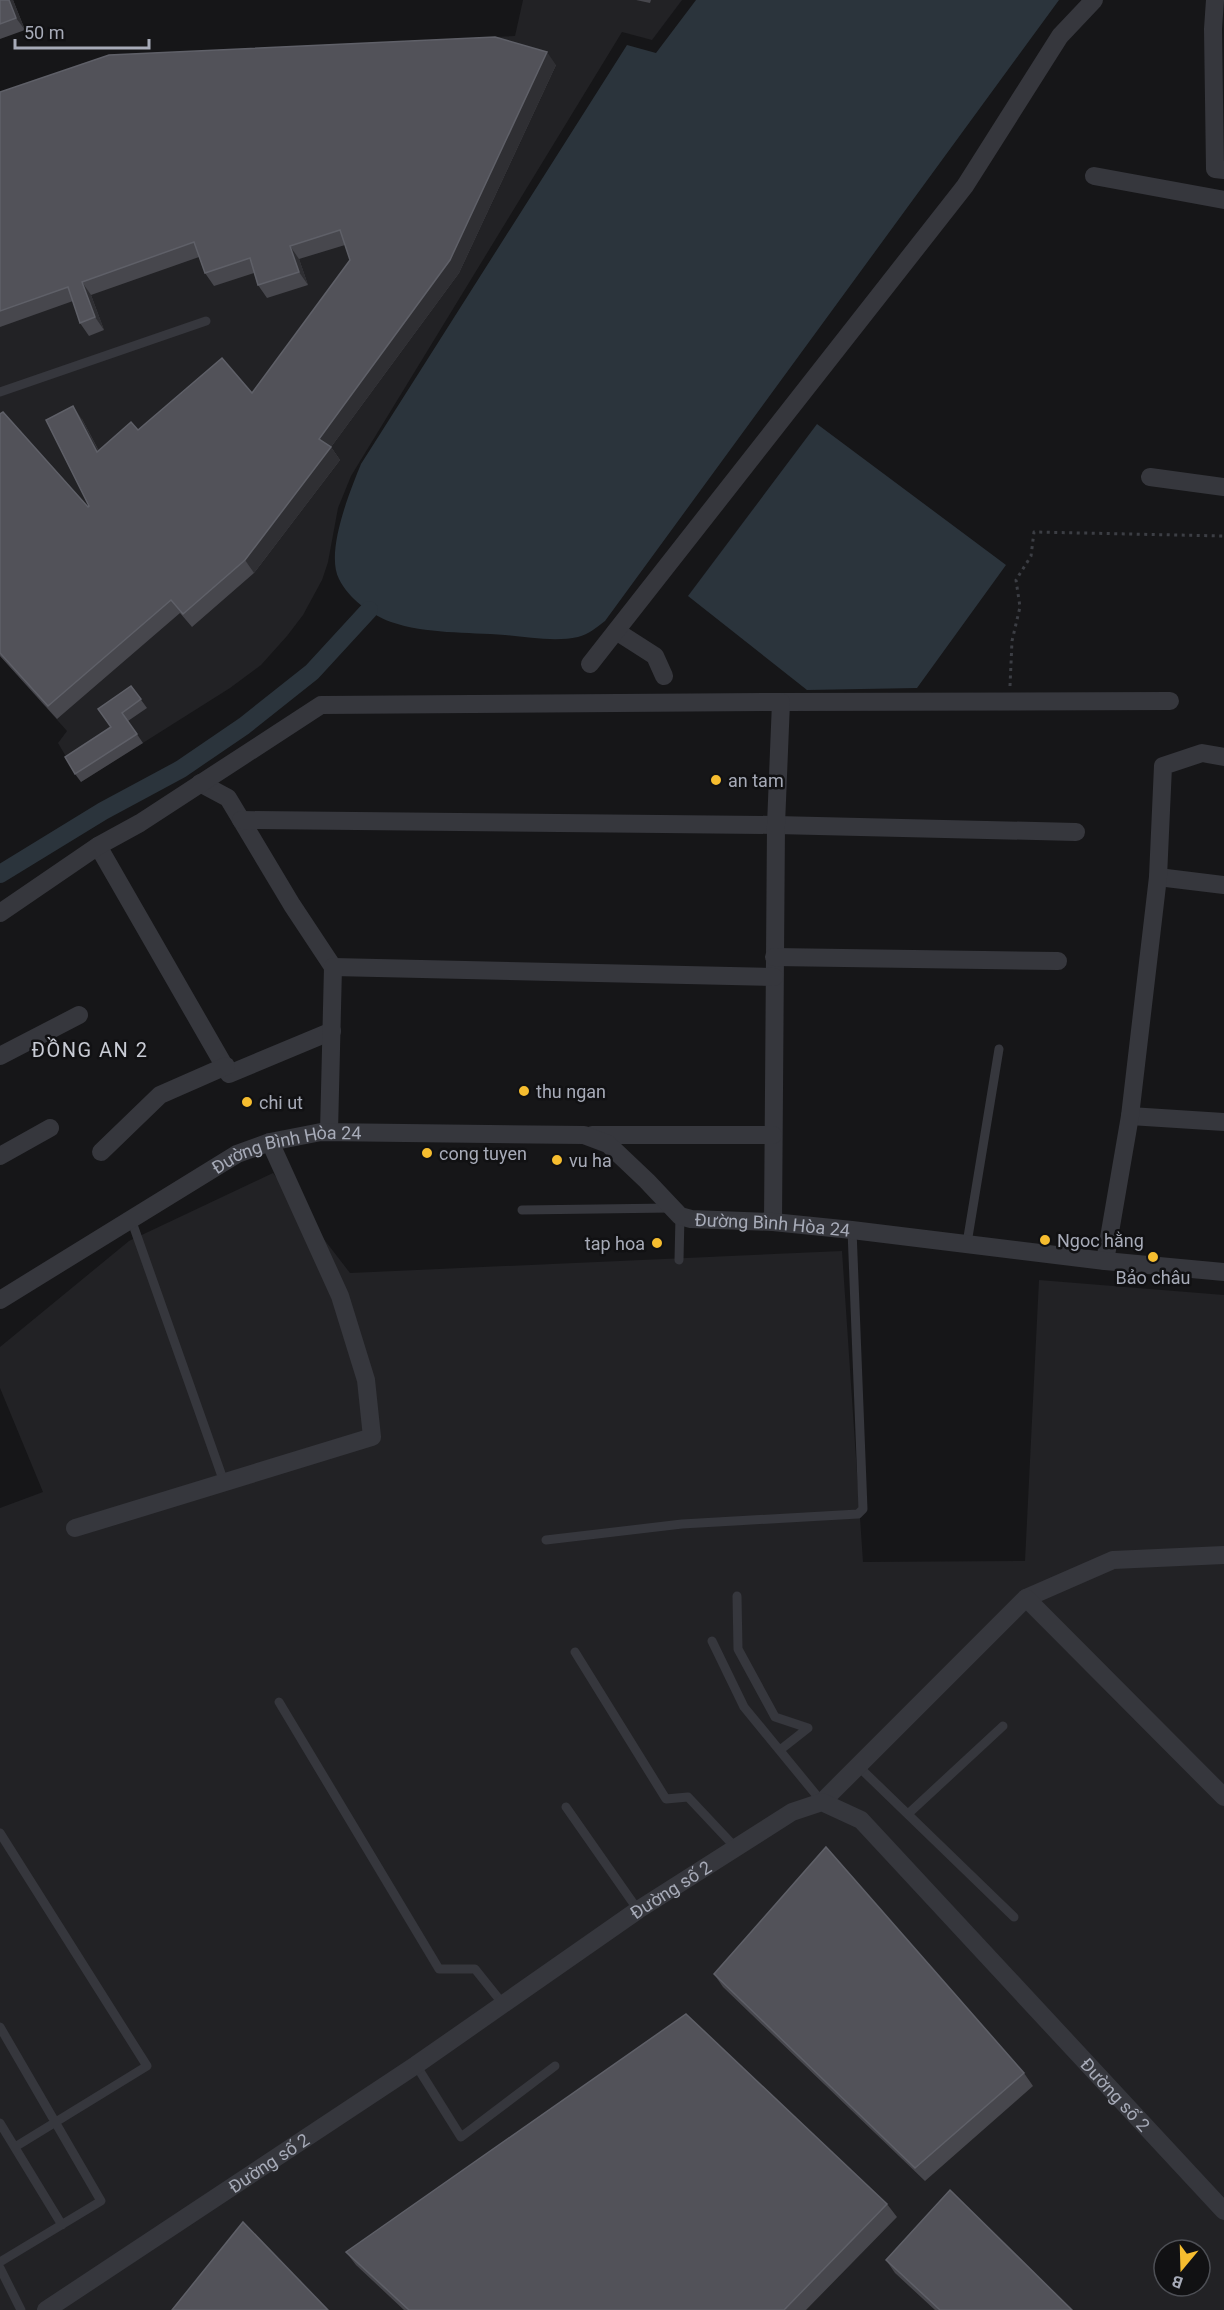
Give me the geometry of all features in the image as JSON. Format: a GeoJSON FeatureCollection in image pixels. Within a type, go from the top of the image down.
{"type":"FeatureCollection","features":[{"type":"Feature","properties":{"kind":"street"},"geometry":{"type":"LineString","coordinates":[[590,664],[965,186],[1060,36],[1094,0]]}},
{"type":"Feature","properties":{"kind":"street"},"geometry":{"type":"LineString","coordinates":[[1215,0],[1213,29],[1221,173]]}},
{"type":"Feature","properties":{"kind":"street"},"geometry":{"type":"LineString","coordinates":[[1094,176],[1224,200]]}},
{"type":"Feature","properties":{"kind":"street"},"geometry":{"type":"LineString","coordinates":[[1150,477],[1224,487]]}},
{"type":"Feature","properties":{"kind":"street"},"geometry":{"type":"LineString","coordinates":[[616,631],[655,656],[664,676]]}},
{"type":"Feature","properties":{"kind":"street"},"geometry":{"type":"LineString","coordinates":[[0,913],[98,846],[140,823],[321,705],[1170,701]]}},
{"type":"Feature","properties":{"kind":"street"},"geometry":{"type":"LineString","coordinates":[[773,1222],[776,825],[781,702]]}},
{"type":"Feature","properties":{"kind":"street"},"geometry":{"type":"LineString","coordinates":[[1105,1261],[1130,1116],[1158,878],[1163,766],[1202,753],[1224,756]]}},
{"type":"Feature","properties":{"kind":"street"},"geometry":{"type":"LineString","coordinates":[[200,783],[228,798],[292,905],[333,967],[329,1132]]}},
{"type":"Feature","properties":{"kind":"street"},"geometry":{"type":"LineString","coordinates":[[241,820],[776,825],[1076,832]]}},
{"type":"Feature","properties":{"kind":"street"},"geometry":{"type":"LineString","coordinates":[[98,846],[229,1074],[332,1031]]}},
{"type":"Feature","properties":{"kind":"street"},"geometry":{"type":"LineString","coordinates":[[1158,878],[1224,885]]}},
{"type":"Feature","properties":{"kind":"street"},"geometry":{"type":"LineString","coordinates":[[774,957],[1058,960]]}},
{"type":"Feature","properties":{"kind":"street"},"geometry":{"type":"LineString","coordinates":[[333,967],[774,976]]}},
{"type":"Feature","properties":{"kind":"street"},"geometry":{"type":"LineString","coordinates":[[0,1056],[79,1015]]}},
{"type":"Feature","properties":{"kind":"street"},"geometry":{"type":"LineString","coordinates":[[101,1152],[160,1095],[226,1066]]}},
{"type":"Feature","properties":{"kind":"street"},"geometry":{"type":"LineString","coordinates":[[1130,1116],[1224,1122]]}},
{"type":"Feature","properties":{"kind":"street"},"geometry":{"type":"LineString","coordinates":[[0,1156],[50,1128]]}},
{"type":"Feature","properties":{"kind":"street","name":"Đường Bình Hòa 24"},"geometry":{"type":"LineString","coordinates":[[0,1300],[237,1154],[270,1142],[329,1132],[584,1135],[608,1144],[677,1212],[704,1221],[773,1222],[968,1243],[1105,1261],[1224,1272]]}},
{"type":"Feature","properties":{"kind":"street"},"geometry":{"type":"LineString","coordinates":[[584,1135],[773,1135]]}},
{"type":"Feature","properties":{"kind":"street"},"geometry":{"type":"LineString","coordinates":[[75,1528],[372,1437],[366,1380],[340,1296],[270,1142]]}},
{"type":"Feature","properties":{"kind":"street"},"geometry":{"type":"LineString","coordinates":[[822,1802],[1026,1598],[1113,1560],[1224,1555]]}},
{"type":"Feature","properties":{"kind":"street"},"geometry":{"type":"LineString","coordinates":[[1026,1598],[1224,1797]]}},
{"type":"Feature","properties":{"kind":"street","name":"Đường số 2"},"geometry":{"type":"LineString","coordinates":[[46,2310],[416,2065],[638,1910],[792,1812],[822,1802],[861,1820],[1224,2211]]}},
{"type":"Feature","properties":{"kind":"lane"},"geometry":{"type":"LineString","coordinates":[[0,392],[206,321]]}},
{"type":"Feature","properties":{"kind":"lane"},"geometry":{"type":"LineString","coordinates":[[968,1243],[999,1049]]}},
{"type":"Feature","properties":{"kind":"lane"},"geometry":{"type":"LineString","coordinates":[[522,1210],[677,1212],[679,1260]]}},
{"type":"Feature","properties":{"kind":"lane"},"geometry":{"type":"LineString","coordinates":[[131,1219],[224,1482]]}},
{"type":"Feature","properties":{"kind":"lane"},"geometry":{"type":"LineString","coordinates":[[546,1540],[682,1524],[861,1512],[863,1509],[852,1230]]}},
{"type":"Feature","properties":{"kind":"lane"},"geometry":{"type":"LineString","coordinates":[[737,1596],[738,1648],[775,1717],[808,1728],[780,1750]]}},
{"type":"Feature","properties":{"kind":"lane"},"geometry":{"type":"LineString","coordinates":[[712,1641],[744,1707],[822,1802]]}},
{"type":"Feature","properties":{"kind":"lane"},"geometry":{"type":"LineString","coordinates":[[575,1652],[666,1799],[688,1797],[735,1847]]}},
{"type":"Feature","properties":{"kind":"lane"},"geometry":{"type":"LineString","coordinates":[[279,1702],[439,1969],[475,1970],[503,2004]]}},
{"type":"Feature","properties":{"kind":"lane"},"geometry":{"type":"LineString","coordinates":[[908,1814],[1003,1726]]}},
{"type":"Feature","properties":{"kind":"lane"},"geometry":{"type":"LineString","coordinates":[[859,1767],[1014,1917]]}},
{"type":"Feature","properties":{"kind":"lane"},"geometry":{"type":"LineString","coordinates":[[566,1807],[638,1910]]}},
{"type":"Feature","properties":{"kind":"lane"},"geometry":{"type":"LineString","coordinates":[[0,1833],[147,2066],[15,2147]]}},
{"type":"Feature","properties":{"kind":"lane"},"geometry":{"type":"LineString","coordinates":[[0,2027],[101,2201],[0,2262]]}},
{"type":"Feature","properties":{"kind":"lane"},"geometry":{"type":"LineString","coordinates":[[416,2065],[462,2137],[555,2066]]}},
{"type":"Feature","properties":{"kind":"lane"},"geometry":{"type":"LineString","coordinates":[[0,2123],[62,2225]]}},
{"type":"Feature","properties":{"kind":"lane"},"geometry":{"type":"LineString","coordinates":[[0,2268],[21,2310]]}},
{"type":"Feature","properties":{"kind":"path"},"geometry":{"type":"LineString","coordinates":[[1010,700],[1012,641],[1020,607],[1016,580],[1030,556],[1034,532],[1224,536]]}},
{"type":"Feature","properties":{"kind":"shaded area"},"geometry":{"type":"Polygon","coordinates":[[[523,0],[682,0],[652,40],[622,32],[351,476],[338,508],[328,562],[322,580],[303,615],[287,636],[261,665],[230,688],[81,782],[58,743],[67,731],[0,656],[0,93],[105,56],[515,36],[523,0]]]}},
{"type":"Feature","properties":{"kind":"shaded area"},"geometry":{"type":"Polygon","coordinates":[[[696,0],[1059,0],[605,621],[582,636],[551,639],[418,629],[375,615],[348,593],[335,567],[337,538],[341,522],[361,464],[627,45],[656,53],[696,0]]]}},
{"type":"Feature","properties":{"kind":"shaded area"},"geometry":{"type":"Polygon","coordinates":[[[817,424],[1006,565],[917,688],[807,690],[688,596],[817,424]]]}},
{"type":"Feature","properties":{"kind":"shaded area"},"geometry":{"type":"Polygon","coordinates":[[[273,1173],[350,1273],[842,1251],[863,1562],[1025,1561],[1039,1280],[1224,1295],[1224,2310],[0,2310],[0,1508],[43,1492],[0,1388],[0,1347],[129,1241],[273,1173]]]}},
{"type":"Feature","properties":{"kind":"building"},"geometry":{"type":"Polygon","coordinates":[[[0,0],[9,0],[16,18],[0,24],[0,0]]]}},
{"type":"Feature","properties":{"kind":"building"},"geometry":{"type":"Polygon","coordinates":[[[495,37],[547,52],[450,260],[319,439],[331,447],[245,560],[183,614],[171,600],[48,706],[0,653],[0,414],[3,412],[88,507],[46,420],[73,406],[97,452],[131,422],[138,430],[222,358],[252,393],[350,260],[340,230],[290,246],[299,272],[258,285],[250,258],[205,273],[194,242],[82,282],[95,317],[80,323],[68,287],[0,311],[0,92],[109,55],[495,37]]]}},
{"type":"Feature","properties":{"kind":"building"},"geometry":{"type":"Polygon","coordinates":[[[131,686],[141,699],[122,713],[137,734],[75,774],[65,757],[111,727],[98,709],[131,686]]]}},
{"type":"Feature","properties":{"kind":"building"},"geometry":{"type":"Polygon","coordinates":[[[826,1847],[1024,2073],[915,2168],[714,1974],[826,1847]]]}},
{"type":"Feature","properties":{"kind":"building"},"geometry":{"type":"Polygon","coordinates":[[[686,2014],[887,2204],[784,2310],[409,2310],[346,2252],[686,2014]]]}},
{"type":"Feature","properties":{"kind":"building"},"geometry":{"type":"Polygon","coordinates":[[[950,2190],[1072,2310],[940,2310],[886,2260],[950,2190]]]}},
{"type":"Feature","properties":{"kind":"building"},"geometry":{"type":"Polygon","coordinates":[[[243,2222],[328,2310],[172,2310],[243,2222]]]}},
{"type":"Feature","properties":{"kind":"waterway"},"geometry":{"type":"LineString","coordinates":[[0,874],[103,811],[181,769],[244,726],[312,672],[369,610]]}},
{"type":"Feature","properties":{"kind":"place","name":"an tam"},"geometry":{"type":"Point","coordinates":[716,780]}},
{"type":"Feature","properties":{"kind":"place","name":"thu ngan"},"geometry":{"type":"Point","coordinates":[524,1091]}},
{"type":"Feature","properties":{"kind":"place","name":"chi ut"},"geometry":{"type":"Point","coordinates":[247,1102]}},
{"type":"Feature","properties":{"kind":"place","name":"cong tuyen"},"geometry":{"type":"Point","coordinates":[427,1153]}},
{"type":"Feature","properties":{"kind":"place","name":"vu ha"},"geometry":{"type":"Point","coordinates":[557,1160]}},
{"type":"Feature","properties":{"kind":"place","name":"Ngoc hằng"},"geometry":{"type":"Point","coordinates":[1045,1240]}},
{"type":"Feature","properties":{"kind":"place","name":"tap hoa"},"geometry":{"type":"Point","coordinates":[657,1243]}},
{"type":"Feature","properties":{"kind":"place","name":"Bảo châu"},"geometry":{"type":"Point","coordinates":[1153,1257]}},
{"type":"Feature","properties":{"kind":"district","name":"ĐỒNG AN 2"},"geometry":{"type":"Point","coordinates":[90,1050]}}]}
